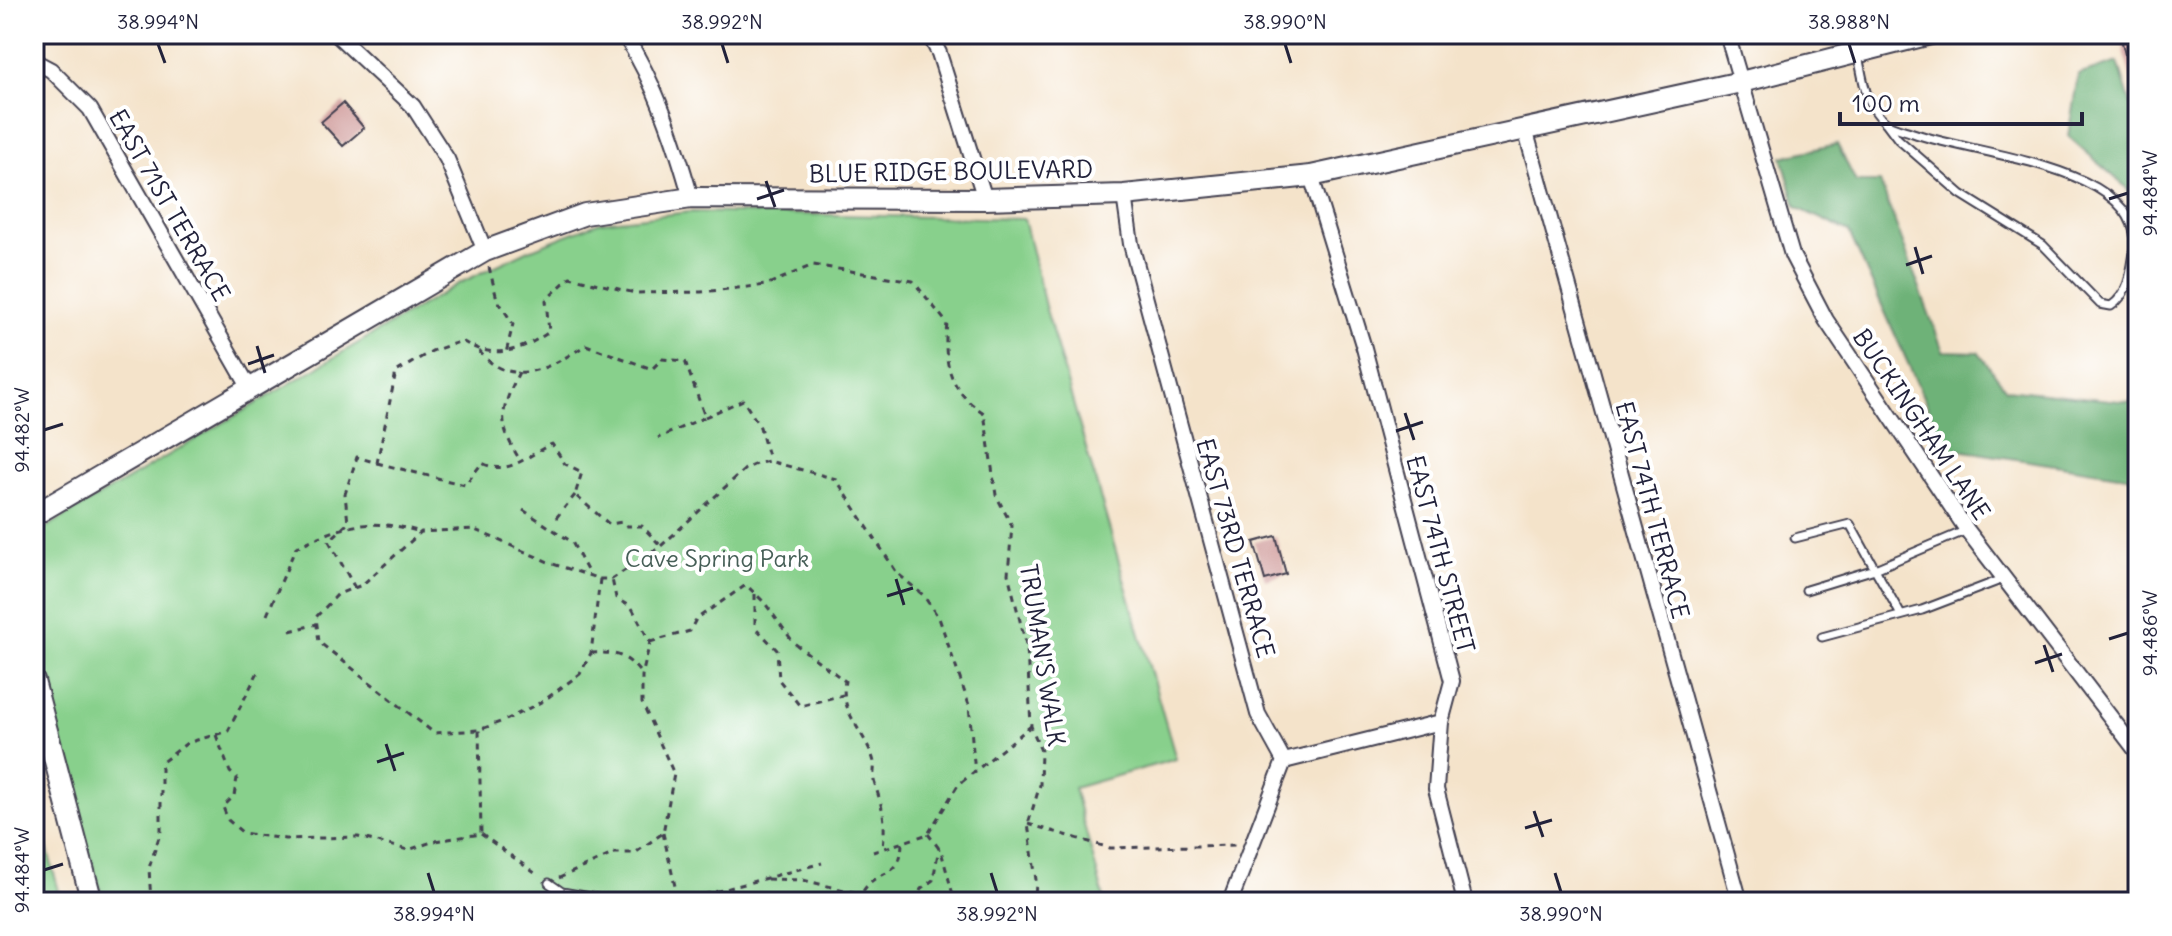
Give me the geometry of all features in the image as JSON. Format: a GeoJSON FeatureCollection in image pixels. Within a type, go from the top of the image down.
{"type":"FeatureCollection","features":[{"type":"Feature","properties":{"kind":"main road","name":"BLUE RIDGE BOULEVARD"},"geometry":{"type":"LineString","coordinates":[[34,515],[485,251],[585,214],[691,198],[985,199],[1124,195],[1311,176],[1741,82],[1930,34]]}},
{"type":"Feature","properties":{"kind":"main road"},"geometry":{"type":"LineString","coordinates":[[34,681],[92,902]]}},
{"type":"Feature","properties":{"kind":"street"},"geometry":{"type":"LineString","coordinates":[[336,34],[413,106],[447,159],[485,251]]}},
{"type":"Feature","properties":{"kind":"street"},"geometry":{"type":"LineString","coordinates":[[624,34],[653,88],[677,147],[691,198]]}},
{"type":"Feature","properties":{"kind":"street"},"geometry":{"type":"LineString","coordinates":[[929,34],[939,53],[985,199]]}},
{"type":"Feature","properties":{"kind":"street","name":"BUCKINGHAM LANE"},"geometry":{"type":"LineString","coordinates":[[1727,34],[1797,267],[1826,320],[1967,530],[2138,753]]}},
{"type":"Feature","properties":{"kind":"street","name":"EAST 71ST TERRACE"},"geometry":{"type":"LineString","coordinates":[[34,61],[51,70],[90,109],[249,387]]}},
{"type":"Feature","properties":{"kind":"street","name":"EAST 74TH TERRACE"},"geometry":{"type":"LineString","coordinates":[[1525,129],[1740,902]]}},
{"type":"Feature","properties":{"kind":"street","name":"EAST 74TH STREET"},"geometry":{"type":"LineString","coordinates":[[1311,176],[1364,348],[1452,681],[1441,722],[1436,789],[1465,902]]}},
{"type":"Feature","properties":{"kind":"street","name":"EAST 73RD TERRACE"},"geometry":{"type":"LineString","coordinates":[[1124,195],[1135,259],[1258,714],[1284,761]]}},
{"type":"Feature","properties":{"kind":"street"},"geometry":{"type":"LineString","coordinates":[[1230,902],[1284,761],[1441,722]]}},
{"type":"Feature","properties":{"kind":"lane"},"geometry":{"type":"LineString","coordinates":[[1857,54],[1867,98],[1898,139],[1961,194],[2043,245],[2100,304],[2111,306],[2119,301],[2130,278],[2136,240],[2128,212],[2103,189],[2074,175],[1938,142],[1886,123]]}},
{"type":"Feature","properties":{"kind":"lane"},"geometry":{"type":"LineString","coordinates":[[1795,538],[1850,524],[1901,615]]}},
{"type":"Feature","properties":{"kind":"lane"},"geometry":{"type":"LineString","coordinates":[[1806,590],[1875,569],[1967,530]]}},
{"type":"Feature","properties":{"kind":"lane"},"geometry":{"type":"LineString","coordinates":[[1822,637],[1901,615],[2003,579]]}},
{"type":"Feature","properties":{"kind":"lane"},"geometry":{"type":"LineString","coordinates":[[549,883],[562,892],[619,902]]}},
{"type":"Feature","properties":{"kind":"path"},"geometry":{"type":"LineString","coordinates":[[485,251],[497,299],[513,324],[506,353]]}},
{"type":"Feature","properties":{"kind":"path","name":"TRUMAN'S WALK"},"geometry":{"type":"LineString","coordinates":[[377,463],[396,372],[432,351],[462,341],[479,351],[506,353],[529,346],[549,332],[546,300],[570,277],[635,293],[701,292],[766,285],[813,265],[913,281],[947,323],[944,355],[963,400],[984,413],[996,495],[1012,526],[1008,574],[1027,648],[1031,726],[1041,751],[1040,785],[1028,824],[1036,880],[1035,902]]}},
{"type":"Feature","properties":{"kind":"path"},"geometry":{"type":"LineString","coordinates":[[479,351],[491,366],[510,374],[555,365],[586,345],[652,369],[662,359],[685,361],[705,417]]}},
{"type":"Feature","properties":{"kind":"path"},"geometry":{"type":"LineString","coordinates":[[519,372],[501,410],[508,442],[521,461]]}},
{"type":"Feature","properties":{"kind":"path"},"geometry":{"type":"LineString","coordinates":[[658,438],[743,400],[760,427],[769,461]]}},
{"type":"Feature","properties":{"kind":"path"},"geometry":{"type":"LineString","coordinates":[[355,588],[329,541],[345,525],[345,494],[357,457],[465,485],[482,463],[495,470],[513,467],[552,444],[565,464],[582,472],[575,495],[556,518]]}},
{"type":"Feature","properties":{"kind":"path"},"geometry":{"type":"LineString","coordinates":[[267,615],[296,547],[345,525],[393,524],[421,532],[473,529],[590,576],[612,579],[661,546],[745,469],[769,461],[836,479],[897,573],[923,595],[939,618],[969,705],[975,774]]}},
{"type":"Feature","properties":{"kind":"path"},"geometry":{"type":"LineString","coordinates":[[575,495],[609,524],[623,522],[627,526],[642,526],[661,546]]}},
{"type":"Feature","properties":{"kind":"path"},"geometry":{"type":"LineString","coordinates":[[523,510],[572,542],[590,576]]}},
{"type":"Feature","properties":{"kind":"path"},"geometry":{"type":"LineString","coordinates":[[421,532],[355,588],[338,594],[316,617],[319,642],[434,733],[479,730],[543,701],[580,674],[591,653],[600,579]]}},
{"type":"Feature","properties":{"kind":"path"},"geometry":{"type":"LineString","coordinates":[[612,579],[616,598],[632,608],[650,642],[642,676],[642,703],[674,774],[663,833],[677,895]]}},
{"type":"Feature","properties":{"kind":"path"},"geometry":{"type":"LineString","coordinates":[[650,642],[690,631],[696,619],[746,585],[794,643],[845,681],[843,695],[853,725],[874,763],[873,777],[886,814],[883,849]]}},
{"type":"Feature","properties":{"kind":"path"},"geometry":{"type":"LineString","coordinates":[[755,593],[755,627],[777,650],[779,680],[800,706],[843,695]]}},
{"type":"Feature","properties":{"kind":"path"},"geometry":{"type":"LineString","coordinates":[[290,631],[317,624]]}},
{"type":"Feature","properties":{"kind":"path"},"geometry":{"type":"LineString","coordinates":[[591,653],[612,652],[628,658],[642,676]]}},
{"type":"Feature","properties":{"kind":"path"},"geometry":{"type":"LineString","coordinates":[[151,902],[149,868],[161,831],[161,763],[187,743],[228,731],[258,672]]}},
{"type":"Feature","properties":{"kind":"path"},"geometry":{"type":"LineString","coordinates":[[873,852],[928,834],[958,785],[1031,726]]}},
{"type":"Feature","properties":{"kind":"path"},"geometry":{"type":"LineString","coordinates":[[479,730],[481,834]]}},
{"type":"Feature","properties":{"kind":"path"},"geometry":{"type":"LineString","coordinates":[[216,735],[230,772],[237,778],[234,796],[223,807],[228,820],[243,833],[285,839],[358,837],[408,850],[435,841],[481,834],[549,883],[615,853],[635,853],[663,833]]}},
{"type":"Feature","properties":{"kind":"path"},"geometry":{"type":"LineString","coordinates":[[1028,824],[1110,848],[1251,844]]}},
{"type":"Feature","properties":{"kind":"path"},"geometry":{"type":"LineString","coordinates":[[928,834],[939,848],[955,902]]}},
{"type":"Feature","properties":{"kind":"path"},"geometry":{"type":"LineString","coordinates":[[858,902],[872,878],[896,870],[902,860],[902,842]]}},
{"type":"Feature","properties":{"kind":"path"},"geometry":{"type":"LineString","coordinates":[[915,902],[921,889],[933,880],[939,848]]}},
{"type":"Feature","properties":{"kind":"path"},"geometry":{"type":"LineString","coordinates":[[645,902],[677,895],[696,897],[822,863]]}},
{"type":"Feature","properties":{"kind":"path"},"geometry":{"type":"LineString","coordinates":[[763,879],[803,880],[861,894]]}},
{"type":"Feature","properties":{"kind":"path"},"geometry":{"type":"LineString","coordinates":[[442,902],[477,899],[499,902]]}},
{"type":"Feature","properties":{"kind":"path"},"geometry":{"type":"LineString","coordinates":[[741,902],[751,902]]}},
{"type":"Feature","properties":{"kind":"green space"},"geometry":{"type":"Polygon","coordinates":[[[2118,62],[2138,128],[2138,231],[2127,188],[2068,136],[2078,75],[2118,62]]]}},
{"type":"Feature","properties":{"kind":"green space"},"geometry":{"type":"Polygon","coordinates":[[[1837,144],[1856,182],[1880,182],[1943,351],[1978,352],[2006,389],[2129,402],[2138,394],[2138,478],[1946,448],[1849,232],[1796,207],[1782,157],[1837,144]]]}},
{"type":"Feature","properties":{"kind":"green space","name":"Cave Spring Park"},"geometry":{"type":"Polygon","coordinates":[[[690,212],[1024,219],[1045,306],[1176,759],[1074,788],[1105,902],[104,902],[63,768],[40,672],[31,578],[35,534],[460,283],[529,250],[600,222],[690,212]]]}},
{"type":"Feature","properties":{"kind":"green space"},"geometry":{"type":"Polygon","coordinates":[[[34,801],[62,902],[34,902],[34,801]]]}},
{"type":"Feature","properties":{"kind":"building"},"geometry":{"type":"Polygon","coordinates":[[[2120,34],[2138,34],[2138,88],[2133,88],[2120,34]]]}},
{"type":"Feature","properties":{"kind":"building"},"geometry":{"type":"Polygon","coordinates":[[[343,103],[364,128],[343,146],[321,122],[343,103]]]}},
{"type":"Feature","properties":{"kind":"building"},"geometry":{"type":"Polygon","coordinates":[[[1276,536],[1286,574],[1265,580],[1254,542],[1276,536]]]}}]}
